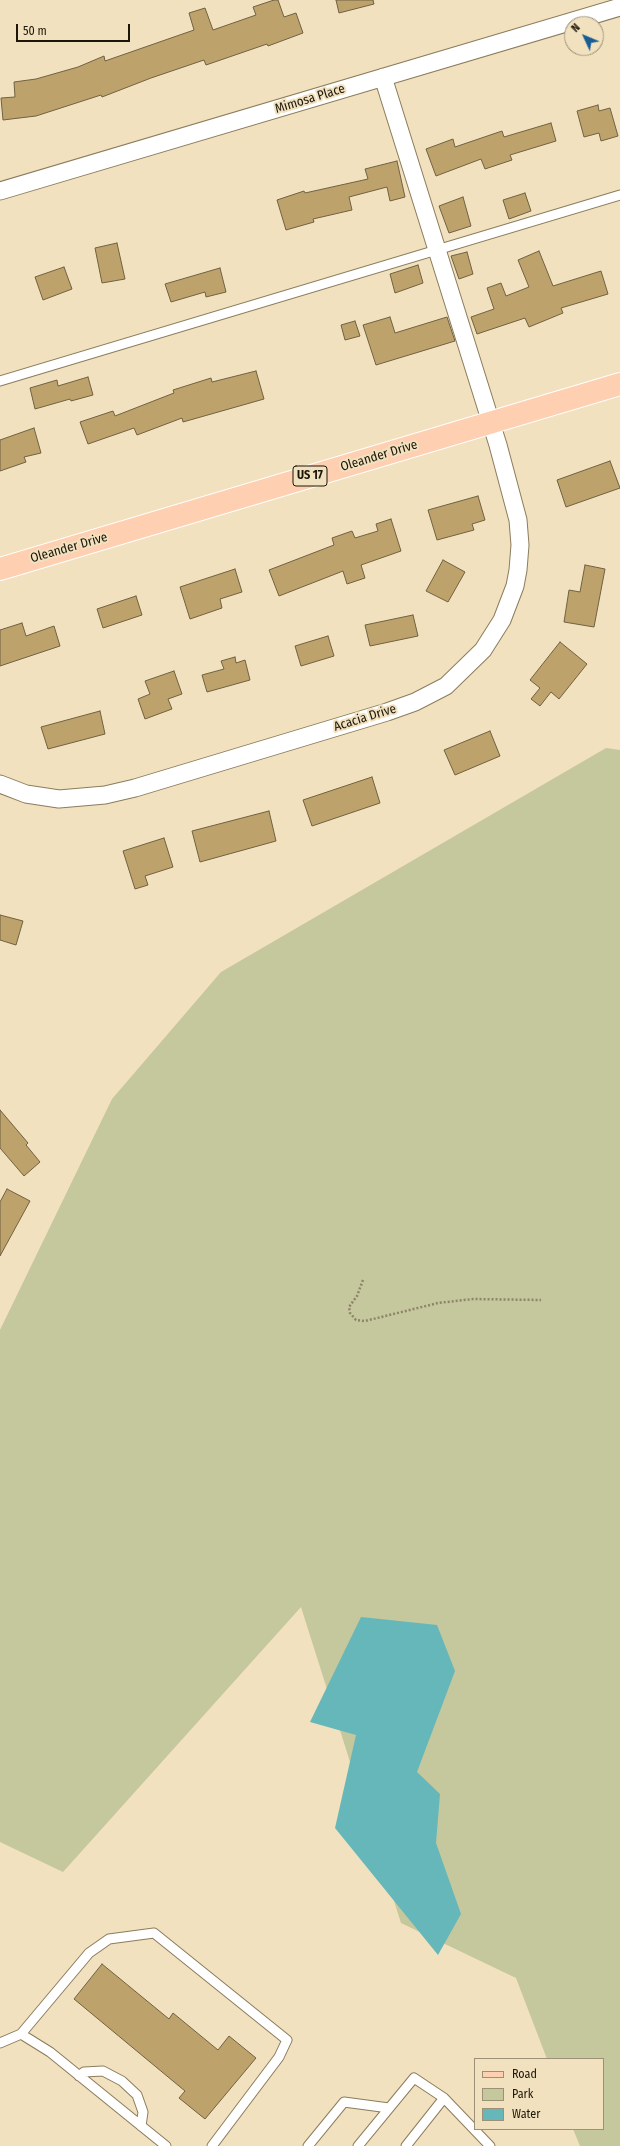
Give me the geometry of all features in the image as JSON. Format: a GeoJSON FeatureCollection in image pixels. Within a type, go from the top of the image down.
{"type":"FeatureCollection","features":[{"type":"Feature","properties":{"kind":"main road","name":"Oleander Drive"},"geometry":{"type":"LineString","coordinates":[[0,569],[620,384]]}},
{"type":"Feature","properties":{"kind":"street","name":"Mimosa Place"},"geometry":{"type":"LineString","coordinates":[[0,191],[620,6]]}},
{"type":"Feature","properties":{"kind":"street","name":"Acacia Drive"},"geometry":{"type":"LineString","coordinates":[[0,784],[26,794],[58,799],[105,796],[135,788],[387,712],[415,702],[446,686],[472,663],[493,636],[508,604],[518,570],[520,544],[518,520],[490,423],[383,77]]}},
{"type":"Feature","properties":{"kind":"lane"},"geometry":{"type":"LineString","coordinates":[[0,381],[620,195]]}},
{"type":"Feature","properties":{"kind":"lane"},"geometry":{"type":"LineString","coordinates":[[0,2043],[21,2034],[89,1953],[109,1939],[154,1934],[287,2040],[279,2057],[212,2146]]}},
{"type":"Feature","properties":{"kind":"lane"},"geometry":{"type":"LineString","coordinates":[[21,2034],[50,2052],[166,2146]]}},
{"type":"Feature","properties":{"kind":"lane"},"geometry":{"type":"LineString","coordinates":[[78,2076],[84,2072],[103,2071],[122,2080],[137,2095],[143,2112],[141,2126]]}},
{"type":"Feature","properties":{"kind":"lane"},"geometry":{"type":"LineString","coordinates":[[358,2146],[414,2078],[444,2098],[474,2129]]}},
{"type":"Feature","properties":{"kind":"lane"},"geometry":{"type":"LineString","coordinates":[[406,2146],[444,2098]]}},
{"type":"Feature","properties":{"kind":"lane"},"geometry":{"type":"LineString","coordinates":[[308,2146],[344,2102],[389,2108]]}},
{"type":"Feature","properties":{"kind":"lane"},"geometry":{"type":"LineString","coordinates":[[475,2130],[490,2146]]}},
{"type":"Feature","properties":{"kind":"path"},"geometry":{"type":"LineString","coordinates":[[363,1280],[357,1296],[349,1307],[350,1313],[356,1320],[364,1321],[438,1303],[473,1298],[541,1300]]}},
{"type":"Feature","properties":{"kind":"green space"},"geometry":{"type":"Polygon","coordinates":[[[606,748],[620,750],[620,2146],[580,2146],[573,2130],[604,2130],[604,2058],[547,2058],[516,1978],[401,1923],[301,1607],[63,1872],[0,1842],[0,1330],[112,1099],[221,972],[606,748]]]}},
{"type":"Feature","properties":{"kind":"water"},"geometry":{"type":"Polygon","coordinates":[[[361,1617],[437,1625],[455,1671],[417,1772],[440,1794],[436,1843],[461,1914],[438,1955],[335,1828],[356,1735],[310,1722],[361,1617]]]}},
{"type":"Feature","properties":{"kind":"building"},"geometry":{"type":"Polygon","coordinates":[[[278,0],[284,17],[296,13],[303,33],[268,46],[267,44],[206,65],[204,60],[102,97],[101,95],[36,116],[3,120],[1,98],[15,97],[14,82],[36,79],[78,67],[104,56],[105,61],[194,30],[189,13],[205,8],[213,30],[256,15],[253,7],[278,0]]]}},
{"type":"Feature","properties":{"kind":"building"},"geometry":{"type":"Polygon","coordinates":[[[336,0],[373,0],[374,4],[339,13],[336,0]]]}},
{"type":"Feature","properties":{"kind":"building"},"geometry":{"type":"Polygon","coordinates":[[[598,105],[599,111],[610,108],[618,136],[601,141],[599,133],[584,137],[577,111],[598,105]]]}},
{"type":"Feature","properties":{"kind":"building"},"geometry":{"type":"Polygon","coordinates":[[[551,123],[556,141],[510,155],[512,160],[485,169],[481,159],[436,176],[426,149],[453,139],[455,147],[502,131],[504,137],[551,123]]]}},
{"type":"Feature","properties":{"kind":"building"},"geometry":{"type":"Polygon","coordinates":[[[397,161],[405,197],[390,201],[387,187],[349,197],[352,210],[313,219],[314,222],[286,230],[277,200],[304,191],[305,193],[368,179],[365,169],[397,161]]]}},
{"type":"Feature","properties":{"kind":"building"},"geometry":{"type":"Polygon","coordinates":[[[525,193],[531,211],[509,219],[503,200],[525,193]]]}},
{"type":"Feature","properties":{"kind":"building"},"geometry":{"type":"Polygon","coordinates":[[[463,197],[471,226],[449,233],[439,206],[463,197]]]}},
{"type":"Feature","properties":{"kind":"building"},"geometry":{"type":"Polygon","coordinates":[[[117,243],[125,279],[102,283],[95,248],[117,243]]]}},
{"type":"Feature","properties":{"kind":"building"},"geometry":{"type":"Polygon","coordinates":[[[539,251],[553,286],[601,271],[608,294],[561,308],[563,313],[529,327],[525,318],[477,334],[471,317],[494,309],[487,288],[501,283],[506,296],[529,287],[518,260],[539,251]]]}},
{"type":"Feature","properties":{"kind":"building"},"geometry":{"type":"Polygon","coordinates":[[[467,252],[473,274],[459,279],[451,256],[467,252]]]}},
{"type":"Feature","properties":{"kind":"building"},"geometry":{"type":"Polygon","coordinates":[[[418,265],[423,283],[395,293],[390,274],[418,265]]]}},
{"type":"Feature","properties":{"kind":"building"},"geometry":{"type":"Polygon","coordinates":[[[64,267],[72,289],[43,300],[35,277],[64,267]]]}},
{"type":"Feature","properties":{"kind":"building"},"geometry":{"type":"Polygon","coordinates":[[[220,268],[226,292],[206,297],[205,292],[171,302],[165,284],[220,268]]]}},
{"type":"Feature","properties":{"kind":"building"},"geometry":{"type":"Polygon","coordinates":[[[390,317],[395,333],[447,317],[455,341],[376,365],[363,325],[390,317]]]}},
{"type":"Feature","properties":{"kind":"building"},"geometry":{"type":"Polygon","coordinates":[[[355,321],[360,336],[345,340],[341,325],[355,321]]]}},
{"type":"Feature","properties":{"kind":"building"},"geometry":{"type":"Polygon","coordinates":[[[256,371],[264,399],[183,422],[182,418],[137,435],[134,428],[88,444],[80,422],[113,411],[115,416],[174,393],[173,390],[211,378],[212,382],[256,371]]]}},
{"type":"Feature","properties":{"kind":"building"},"geometry":{"type":"Polygon","coordinates":[[[88,377],[93,395],[71,401],[70,399],[35,409],[30,388],[57,380],[58,386],[88,377]]]}},
{"type":"Feature","properties":{"kind":"building"},"geometry":{"type":"Polygon","coordinates":[[[34,428],[41,453],[24,457],[26,462],[0,471],[0,440],[34,428]]]}},
{"type":"Feature","properties":{"kind":"building"},"geometry":{"type":"Polygon","coordinates":[[[610,461],[620,488],[566,507],[557,480],[610,461]]]}},
{"type":"Feature","properties":{"kind":"building"},"geometry":{"type":"Polygon","coordinates":[[[478,496],[485,520],[472,524],[474,530],[437,540],[428,510],[478,496]]]}},
{"type":"Feature","properties":{"kind":"building"},"geometry":{"type":"Polygon","coordinates":[[[391,519],[401,551],[361,565],[365,578],[347,584],[343,571],[279,596],[269,570],[334,545],[332,538],[352,531],[355,538],[378,531],[376,524],[391,519]]]}},
{"type":"Feature","properties":{"kind":"building"},"geometry":{"type":"Polygon","coordinates":[[[443,560],[465,572],[448,602],[426,591],[443,560]]]}},
{"type":"Feature","properties":{"kind":"building"},"geometry":{"type":"Polygon","coordinates":[[[585,565],[605,569],[594,627],[564,622],[569,590],[580,592],[585,565]]]}},
{"type":"Feature","properties":{"kind":"building"},"geometry":{"type":"Polygon","coordinates":[[[235,569],[242,592],[220,599],[222,608],[190,619],[180,587],[235,569]]]}},
{"type":"Feature","properties":{"kind":"building"},"geometry":{"type":"Polygon","coordinates":[[[136,596],[142,615],[103,628],[97,609],[136,596]]]}},
{"type":"Feature","properties":{"kind":"building"},"geometry":{"type":"Polygon","coordinates":[[[413,615],[418,636],[370,646],[365,625],[413,615]]]}},
{"type":"Feature","properties":{"kind":"building"},"geometry":{"type":"Polygon","coordinates":[[[22,623],[26,636],[54,626],[60,646],[0,666],[0,630],[22,623]]]}},
{"type":"Feature","properties":{"kind":"building"},"geometry":{"type":"Polygon","coordinates":[[[328,636],[334,656],[301,666],[295,646],[328,636]]]}},
{"type":"Feature","properties":{"kind":"building"},"geometry":{"type":"Polygon","coordinates":[[[560,642],[587,664],[559,699],[551,692],[540,706],[531,699],[540,688],[530,680],[560,642]]]}},
{"type":"Feature","properties":{"kind":"building"},"geometry":{"type":"Polygon","coordinates":[[[235,657],[236,663],[245,660],[250,680],[207,692],[202,675],[224,669],[221,661],[235,657]]]}},
{"type":"Feature","properties":{"kind":"building"},"geometry":{"type":"Polygon","coordinates":[[[174,671],[182,694],[168,699],[172,709],[145,719],[138,699],[150,694],[145,681],[174,671]]]}},
{"type":"Feature","properties":{"kind":"building"},"geometry":{"type":"Polygon","coordinates":[[[100,711],[105,734],[48,749],[41,727],[100,711]]]}},
{"type":"Feature","properties":{"kind":"building"},"geometry":{"type":"Polygon","coordinates":[[[490,731],[500,756],[455,775],[444,750],[490,731]]]}},
{"type":"Feature","properties":{"kind":"building"},"geometry":{"type":"Polygon","coordinates":[[[372,777],[380,803],[312,826],[303,800],[372,777]]]}},
{"type":"Feature","properties":{"kind":"building"},"geometry":{"type":"Polygon","coordinates":[[[269,811],[276,841],[200,862],[192,831],[269,811]]]}},
{"type":"Feature","properties":{"kind":"building"},"geometry":{"type":"Polygon","coordinates":[[[164,838],[173,867],[145,876],[148,885],[135,889],[123,851],[164,838]]]}},
{"type":"Feature","properties":{"kind":"building"},"geometry":{"type":"Polygon","coordinates":[[[0,915],[23,921],[16,945],[0,940],[0,915]]]}},
{"type":"Feature","properties":{"kind":"building"},"geometry":{"type":"Polygon","coordinates":[[[0,1110],[28,1143],[26,1145],[40,1162],[24,1176],[0,1148],[0,1110]]]}},
{"type":"Feature","properties":{"kind":"building"},"geometry":{"type":"Polygon","coordinates":[[[7,1189],[30,1201],[0,1256],[0,1202],[7,1189]]]}},
{"type":"Feature","properties":{"kind":"building"},"geometry":{"type":"Polygon","coordinates":[[[102,1964],[169,2019],[173,2013],[218,2050],[229,2036],[256,2058],[205,2119],[179,2098],[185,2091],[74,1999],[102,1964]]]}}]}
